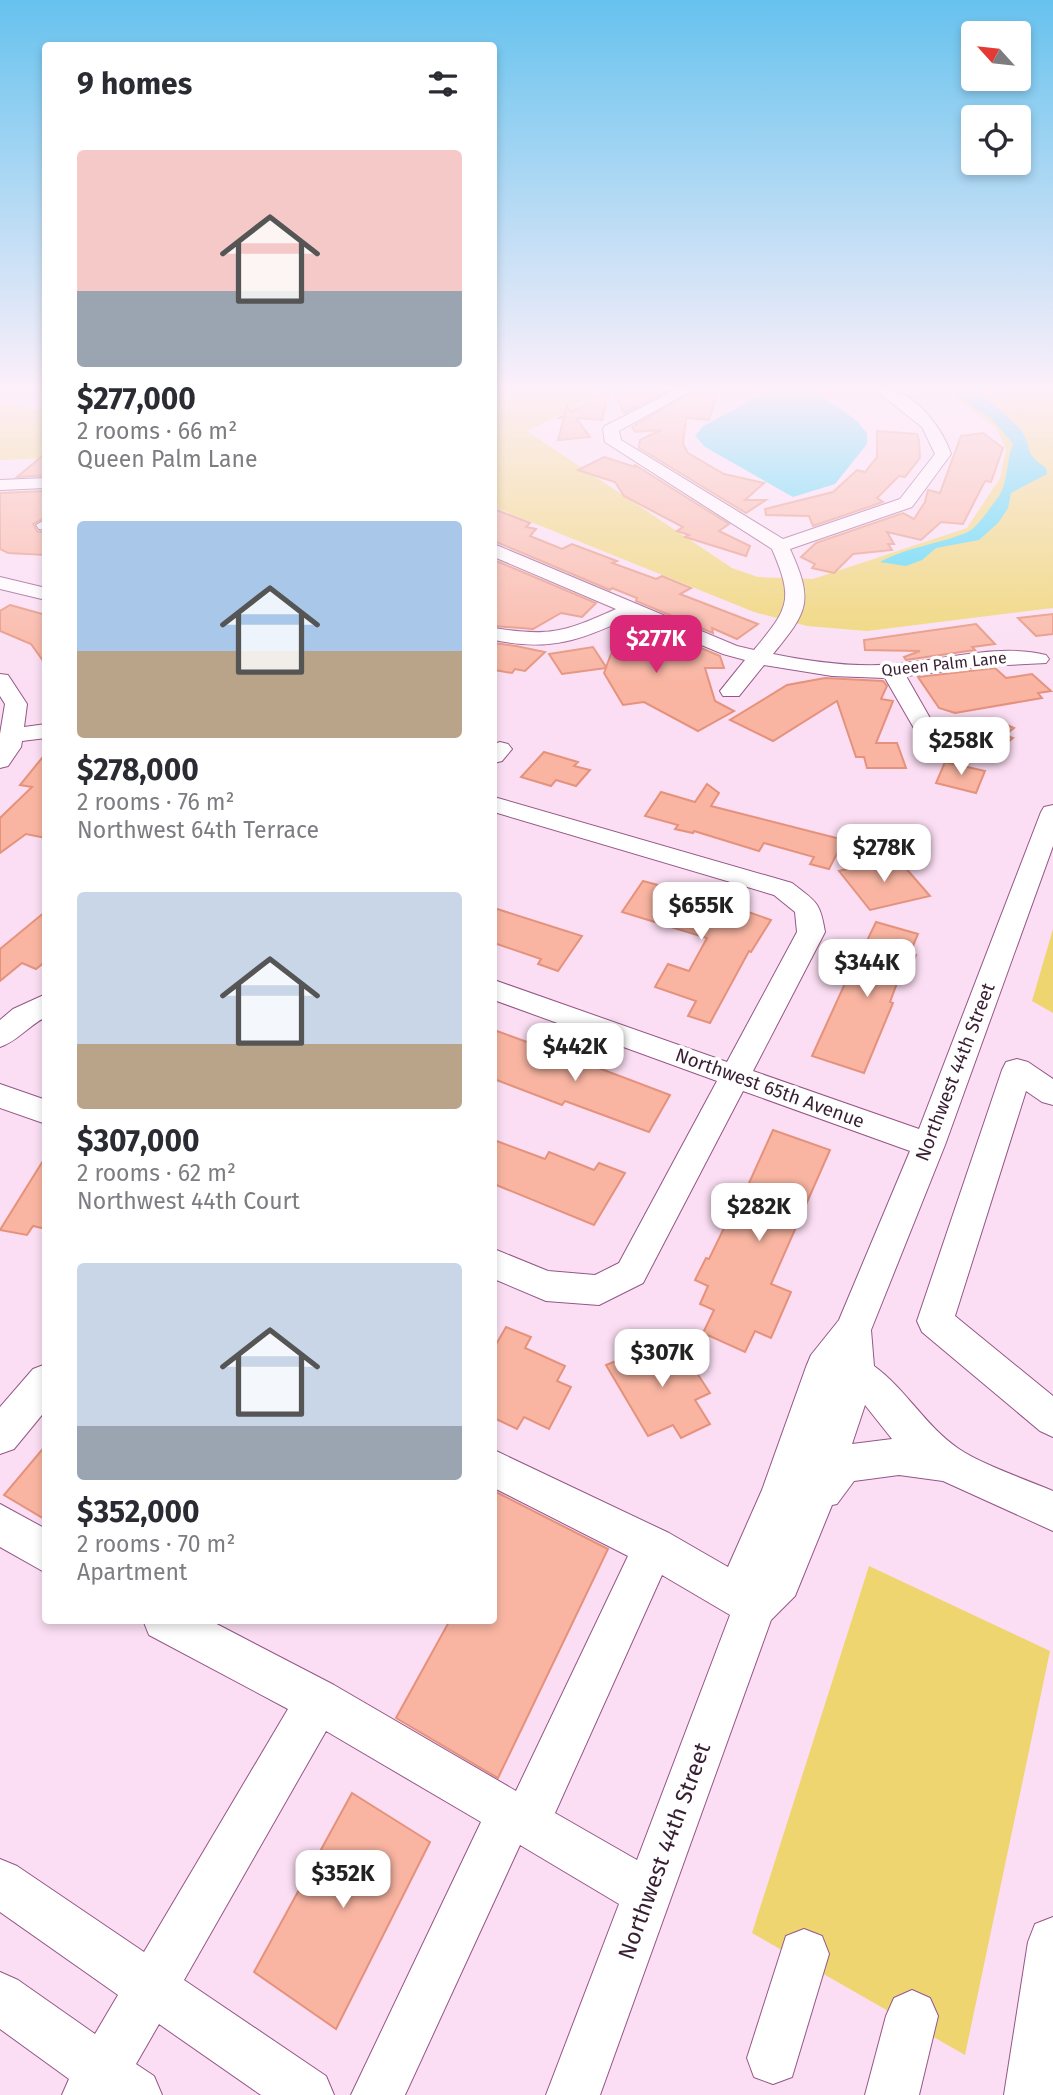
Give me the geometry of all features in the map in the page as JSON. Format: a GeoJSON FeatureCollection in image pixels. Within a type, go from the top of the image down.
{"type":"FeatureCollection","features":[{"type":"Feature","properties":{"kind":"street"},"geometry":{"type":"LineString","coordinates":[[685,488],[765,534],[780,546],[794,578],[796,600],[790,620],[731,691]]}},
{"type":"Feature","properties":{"kind":"street"},"geometry":{"type":"LineString","coordinates":[[780,546],[894,509],[906,503],[918,488]]}},
{"type":"Feature","properties":{"kind":"street","name":"Queen Palm Lane"},"geometry":{"type":"LineString","coordinates":[[497,551],[730,650],[759,658],[844,670],[892,671],[1007,656],[1039,659]]}},
{"type":"Feature","properties":{"kind":"street"},"geometry":{"type":"LineString","coordinates":[[0,583],[42,593]]}},
{"type":"Feature","properties":{"kind":"street"},"geometry":{"type":"LineString","coordinates":[[497,634],[541,641],[570,637],[631,608]]}},
{"type":"Feature","properties":{"kind":"street"},"geometry":{"type":"LineString","coordinates":[[892,671],[923,724]]}},
{"type":"Feature","properties":{"kind":"street"},"geometry":{"type":"LineString","coordinates":[[0,680],[16,704],[9,747],[0,761]]}},
{"type":"Feature","properties":{"kind":"street"},"geometry":{"type":"LineString","coordinates":[[11,735],[42,731]]}},
{"type":"Feature","properties":{"kind":"street"},"geometry":{"type":"LineString","coordinates":[[497,805],[783,889],[808,909],[811,932],[631,1273],[599,1290],[546,1286],[497,1265]]}},
{"type":"Feature","properties":{"kind":"street","name":"Northwest 44th Street"},"geometry":{"type":"LineString","coordinates":[[755,1606],[747,1571],[780,1493],[824,1367],[853,1330],[929,1144],[1053,813]]}},
{"type":"Feature","properties":{"kind":"street","name":"Northwest 65th Avenue"},"geometry":{"type":"LineString","coordinates":[[497,991],[929,1144]]}},
{"type":"Feature","properties":{"kind":"street"},"geometry":{"type":"LineString","coordinates":[[0,1036],[23,1016],[42,1006]]}},
{"type":"Feature","properties":{"kind":"street"},"geometry":{"type":"LineString","coordinates":[[1048,1406],[935,1321],[1017,1069],[1053,1094]]}},
{"type":"Feature","properties":{"kind":"street"},"geometry":{"type":"LineString","coordinates":[[0,1096],[42,1111]]}},
{"type":"Feature","properties":{"kind":"street","name":"Northwest 44th Street"},"geometry":{"type":"LineString","coordinates":[[573,2095],[755,1606],[780,1581],[814,1501],[856,1374],[853,1330]]}},
{"type":"Feature","properties":{"kind":"street"},"geometry":{"type":"LineString","coordinates":[[856,1374],[872,1386],[909,1431],[946,1463],[1053,1511]]}},
{"type":"Feature","properties":{"kind":"street"},"geometry":{"type":"LineString","coordinates":[[0,1436],[42,1386]]}},
{"type":"Feature","properties":{"kind":"street"},"geometry":{"type":"LineString","coordinates":[[814,1501],[843,1464],[899,1457],[946,1463]]}},
{"type":"Feature","properties":{"kind":"street"},"geometry":{"type":"LineString","coordinates":[[497,1469],[654,1547],[755,1606]]}},
{"type":"Feature","properties":{"kind":"street"},"geometry":{"type":"LineString","coordinates":[[0,1524],[42,1550]]}},
{"type":"Feature","properties":{"kind":"street"},"geometry":{"type":"LineString","coordinates":[[378,2095],[654,1547]]}},
{"type":"Feature","properties":{"kind":"street"},"geometry":{"type":"LineString","coordinates":[[172,1624],[318,1701],[648,1893]]}},
{"type":"Feature","properties":{"kind":"street"},"geometry":{"type":"LineString","coordinates":[[0,1998],[109,2087],[151,1988],[318,1701]]}},
{"type":"Feature","properties":{"kind":"street"},"geometry":{"type":"LineString","coordinates":[[0,1883],[307,2095]]}},
{"type":"Feature","properties":{"kind":"street"},"geometry":{"type":"LineString","coordinates":[[1031,2095],[1053,1942]]}},
{"type":"Feature","properties":{"kind":"street"},"geometry":{"type":"LineString","coordinates":[[773,2058],[804,1954]]}},
{"type":"Feature","properties":{"kind":"street"},"geometry":{"type":"LineString","coordinates":[[892,2095],[912,2017]]}},
{"type":"Feature","properties":{"kind":"shaded area"},"geometry":{"type":"Polygon","coordinates":[[[497,488],[612,488],[732,568],[758,577],[813,579],[967,528],[994,488],[1053,488],[1053,608],[867,631],[807,626],[754,612],[497,508],[497,488]]]}},
{"type":"Feature","properties":{"kind":"shaded area"},"geometry":{"type":"Polygon","coordinates":[[[1053,929],[1053,1013],[1032,1001],[1053,929]]]}},
{"type":"Feature","properties":{"kind":"shaded area"},"geometry":{"type":"Polygon","coordinates":[[[869,1566],[1050,1651],[965,2055],[752,1933],[869,1566]]]}},
{"type":"Feature","properties":{"kind":"water"},"geometry":{"type":"Polygon","coordinates":[[[777,488],[823,488],[793,497],[777,488]]]}},
{"type":"Feature","properties":{"kind":"water"},"geometry":{"type":"Polygon","coordinates":[[[1003,488],[1021,488],[1011,493],[1008,508],[998,523],[979,540],[936,548],[922,560],[906,566],[880,562],[968,532],[985,516],[1003,488]]]}},
{"type":"Feature","properties":{"kind":"building"},"geometry":{"type":"Polygon","coordinates":[[[619,488],[671,488],[729,524],[719,531],[750,546],[746,556],[685,537],[689,535],[677,531],[683,527],[624,496],[619,488]]]}},
{"type":"Feature","properties":{"kind":"building"},"geometry":{"type":"Polygon","coordinates":[[[704,488],[759,488],[745,500],[766,500],[746,513],[704,488]]]}},
{"type":"Feature","properties":{"kind":"building"},"geometry":{"type":"Polygon","coordinates":[[[838,488],[887,488],[877,498],[883,502],[813,526],[809,516],[766,515],[765,509],[833,492],[838,488]]]}},
{"type":"Feature","properties":{"kind":"building"},"geometry":{"type":"Polygon","coordinates":[[[942,488],[982,488],[963,524],[941,522],[921,540],[887,532],[894,544],[888,544],[892,550],[853,554],[834,573],[812,568],[815,564],[801,557],[816,543],[903,513],[914,519],[925,502],[928,490],[940,493],[942,488]]]}},
{"type":"Feature","properties":{"kind":"building"},"geometry":{"type":"Polygon","coordinates":[[[42,491],[42,519],[33,524],[37,531],[42,532],[42,555],[8,553],[0,549],[0,493],[42,491]]]}},
{"type":"Feature","properties":{"kind":"building"},"geometry":{"type":"Polygon","coordinates":[[[497,510],[530,523],[526,527],[536,529],[530,536],[562,549],[572,544],[617,561],[612,563],[656,579],[662,576],[691,588],[680,594],[758,624],[737,639],[712,628],[713,633],[636,601],[637,598],[612,588],[610,590],[497,542],[497,510]]]}},
{"type":"Feature","properties":{"kind":"building"},"geometry":{"type":"Polygon","coordinates":[[[497,561],[596,603],[582,617],[561,613],[533,629],[497,626],[497,561]]]}},
{"type":"Feature","properties":{"kind":"building"},"geometry":{"type":"Polygon","coordinates":[[[10,605],[42,614],[42,659],[31,644],[0,631],[0,611],[10,605]]]}},
{"type":"Feature","properties":{"kind":"building"},"geometry":{"type":"Polygon","coordinates":[[[1053,614],[1053,634],[1036,636],[1018,618],[1053,614]]]}},
{"type":"Feature","properties":{"kind":"building"},"geometry":{"type":"Polygon","coordinates":[[[632,619],[720,656],[724,668],[705,668],[715,701],[734,711],[698,731],[644,702],[623,705],[604,673],[606,668],[562,674],[549,654],[593,647],[606,667],[615,644],[659,637],[625,629],[632,619]]]}},
{"type":"Feature","properties":{"kind":"building"},"geometry":{"type":"Polygon","coordinates":[[[976,624],[995,644],[972,647],[975,650],[906,660],[904,657],[920,651],[865,650],[864,640],[976,624]]]}},
{"type":"Feature","properties":{"kind":"building"},"geometry":{"type":"Polygon","coordinates":[[[497,643],[545,652],[525,671],[515,669],[512,673],[497,670],[497,643]]]}},
{"type":"Feature","properties":{"kind":"building"},"geometry":{"type":"Polygon","coordinates":[[[995,668],[1006,678],[1032,674],[1051,691],[1038,693],[1042,698],[955,713],[939,708],[918,677],[995,668]]]}},
{"type":"Feature","properties":{"kind":"building"},"geometry":{"type":"Polygon","coordinates":[[[825,678],[883,681],[887,686],[881,699],[893,701],[876,743],[897,743],[906,768],[867,768],[864,757],[856,757],[837,701],[773,741],[730,720],[787,685],[825,678]]]}},
{"type":"Feature","properties":{"kind":"building"},"geometry":{"type":"Polygon","coordinates":[[[991,718],[1014,728],[1005,735],[1013,738],[997,750],[966,736],[991,718]]]}},
{"type":"Feature","properties":{"kind":"building"},"geometry":{"type":"Polygon","coordinates":[[[544,752],[578,762],[574,766],[590,770],[576,786],[556,780],[551,786],[521,777],[544,752]]]}},
{"type":"Feature","properties":{"kind":"building"},"geometry":{"type":"Polygon","coordinates":[[[42,758],[42,837],[26,834],[0,853],[0,818],[32,787],[20,785],[42,758]]]}},
{"type":"Feature","properties":{"kind":"building"},"geometry":{"type":"Polygon","coordinates":[[[945,762],[985,771],[976,793],[936,783],[945,762]]]}},
{"type":"Feature","properties":{"kind":"building"},"geometry":{"type":"Polygon","coordinates":[[[707,784],[719,793],[711,806],[844,840],[829,869],[810,864],[814,857],[764,843],[759,851],[694,831],[675,829],[678,825],[645,816],[661,792],[695,802],[707,784]]]}},
{"type":"Feature","properties":{"kind":"building"},"geometry":{"type":"Polygon","coordinates":[[[897,858],[930,896],[870,910],[839,871],[897,858]]]}},
{"type":"Feature","properties":{"kind":"building"},"geometry":{"type":"Polygon","coordinates":[[[643,881],[717,901],[771,920],[751,952],[749,951],[710,1023],[688,1016],[696,1001],[655,987],[668,964],[689,971],[707,938],[622,912],[643,881]]]}},
{"type":"Feature","properties":{"kind":"building"},"geometry":{"type":"Polygon","coordinates":[[[497,909],[582,936],[558,971],[538,964],[541,959],[497,944],[497,909]]]}},
{"type":"Feature","properties":{"kind":"building"},"geometry":{"type":"Polygon","coordinates":[[[42,914],[42,964],[36,969],[22,963],[0,981],[0,949],[42,914]]]}},
{"type":"Feature","properties":{"kind":"building"},"geometry":{"type":"Polygon","coordinates":[[[876,922],[918,934],[910,953],[916,955],[909,972],[902,970],[890,1002],[893,1003],[864,1073],[812,1056],[876,922]]]}},
{"type":"Feature","properties":{"kind":"building"},"geometry":{"type":"Polygon","coordinates":[[[497,1031],[670,1095],[649,1132],[565,1101],[562,1105],[497,1080],[497,1031]]]}},
{"type":"Feature","properties":{"kind":"building"},"geometry":{"type":"Polygon","coordinates":[[[773,1130],[830,1150],[771,1284],[791,1292],[771,1338],[755,1331],[745,1352],[703,1333],[714,1310],[700,1304],[708,1286],[695,1280],[706,1258],[709,1259],[742,1191],[745,1192],[773,1130]]]}},
{"type":"Feature","properties":{"kind":"building"},"geometry":{"type":"Polygon","coordinates":[[[497,1141],[545,1159],[549,1152],[594,1170],[599,1163],[625,1173],[594,1225],[497,1185],[497,1141]]]}},
{"type":"Feature","properties":{"kind":"building"},"geometry":{"type":"Polygon","coordinates":[[[42,1162],[42,1228],[33,1226],[27,1235],[0,1230],[42,1162]]]}},
{"type":"Feature","properties":{"kind":"building"},"geometry":{"type":"Polygon","coordinates":[[[506,1327],[531,1337],[525,1348],[565,1366],[557,1381],[571,1387],[549,1429],[524,1417],[517,1429],[497,1419],[497,1343],[506,1327]]]}},
{"type":"Feature","properties":{"kind":"building"},"geometry":{"type":"Polygon","coordinates":[[[674,1338],[710,1393],[695,1400],[710,1424],[681,1438],[673,1425],[648,1436],[606,1365],[674,1338]]]}},
{"type":"Feature","properties":{"kind":"building"},"geometry":{"type":"Polygon","coordinates":[[[42,1450],[42,1518],[4,1495],[42,1450]]]}},
{"type":"Feature","properties":{"kind":"building"},"geometry":{"type":"Polygon","coordinates":[[[497,1493],[608,1549],[498,1778],[396,1718],[448,1624],[497,1624],[497,1493]]]}},
{"type":"Feature","properties":{"kind":"building"},"geometry":{"type":"Polygon","coordinates":[[[352,1793],[430,1842],[336,2029],[254,1972],[352,1793]]]}}]}
